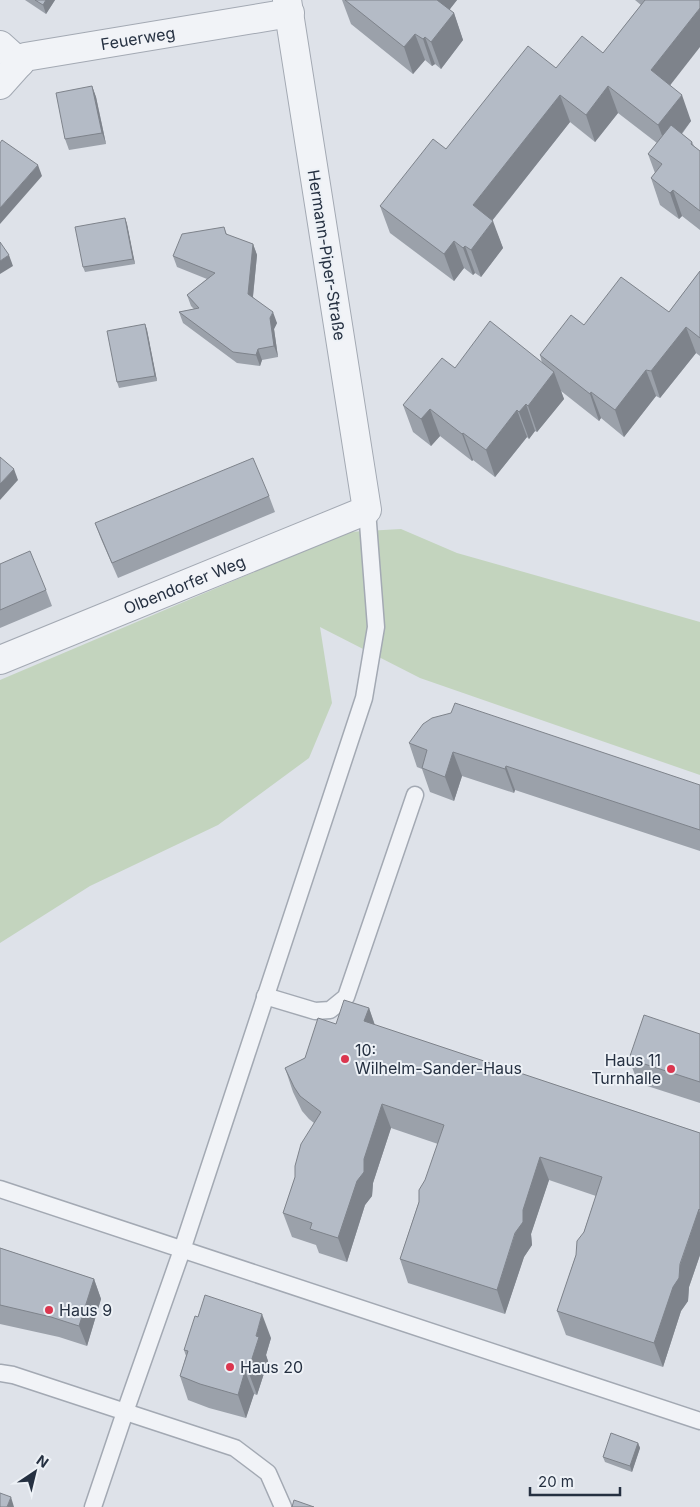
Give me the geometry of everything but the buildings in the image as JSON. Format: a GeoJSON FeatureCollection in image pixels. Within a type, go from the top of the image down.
{"type":"FeatureCollection","features":[{"type":"Feature","properties":{"kind":"street","name":"Feuerweg"},"geometry":{"type":"LineString","coordinates":[[0,85],[10,54],[25,57],[288,7]]}},
{"type":"Feature","properties":{"kind":"street","name":"Hermann-Piper-Straße"},"geometry":{"type":"LineString","coordinates":[[288,7],[367,510]]}},
{"type":"Feature","properties":{"kind":"street","name":"Olbendorfer Weg"},"geometry":{"type":"LineString","coordinates":[[0,660],[367,510]]}},
{"type":"Feature","properties":{"kind":"lane"},"geometry":{"type":"LineString","coordinates":[[93,1507],[124,1412],[182,1250],[364,698],[376,627],[367,510]]}},
{"type":"Feature","properties":{"kind":"lane"},"geometry":{"type":"LineString","coordinates":[[265,996],[315,1011],[330,1010],[346,998],[414,795]]}},
{"type":"Feature","properties":{"kind":"lane"},"geometry":{"type":"LineString","coordinates":[[0,1189],[700,1421]]}},
{"type":"Feature","properties":{"kind":"lane"},"geometry":{"type":"LineString","coordinates":[[0,1373],[13,1375],[234,1448],[268,1473],[283,1507]]}},
{"type":"Feature","properties":{"kind":"green space"},"geometry":{"type":"Polygon","coordinates":[[[401,529],[457,553],[700,622],[700,775],[420,678],[320,627],[332,703],[309,758],[218,825],[90,886],[0,943],[0,680],[348,532],[401,529]]]}},
{"type":"Feature","properties":{"kind":"place","name":"10: Wilhelm-Sander-Haus"},"geometry":{"type":"Point","coordinates":[345,1059]}},
{"type":"Feature","properties":{"kind":"place","name":"Haus 11 Turnhalle"},"geometry":{"type":"Point","coordinates":[671,1069]}},
{"type":"Feature","properties":{"kind":"place","name":"Haus 9"},"geometry":{"type":"Point","coordinates":[49,1310]}},
{"type":"Feature","properties":{"kind":"place","name":"Haus 20"},"geometry":{"type":"Point","coordinates":[230,1367]}}]}
